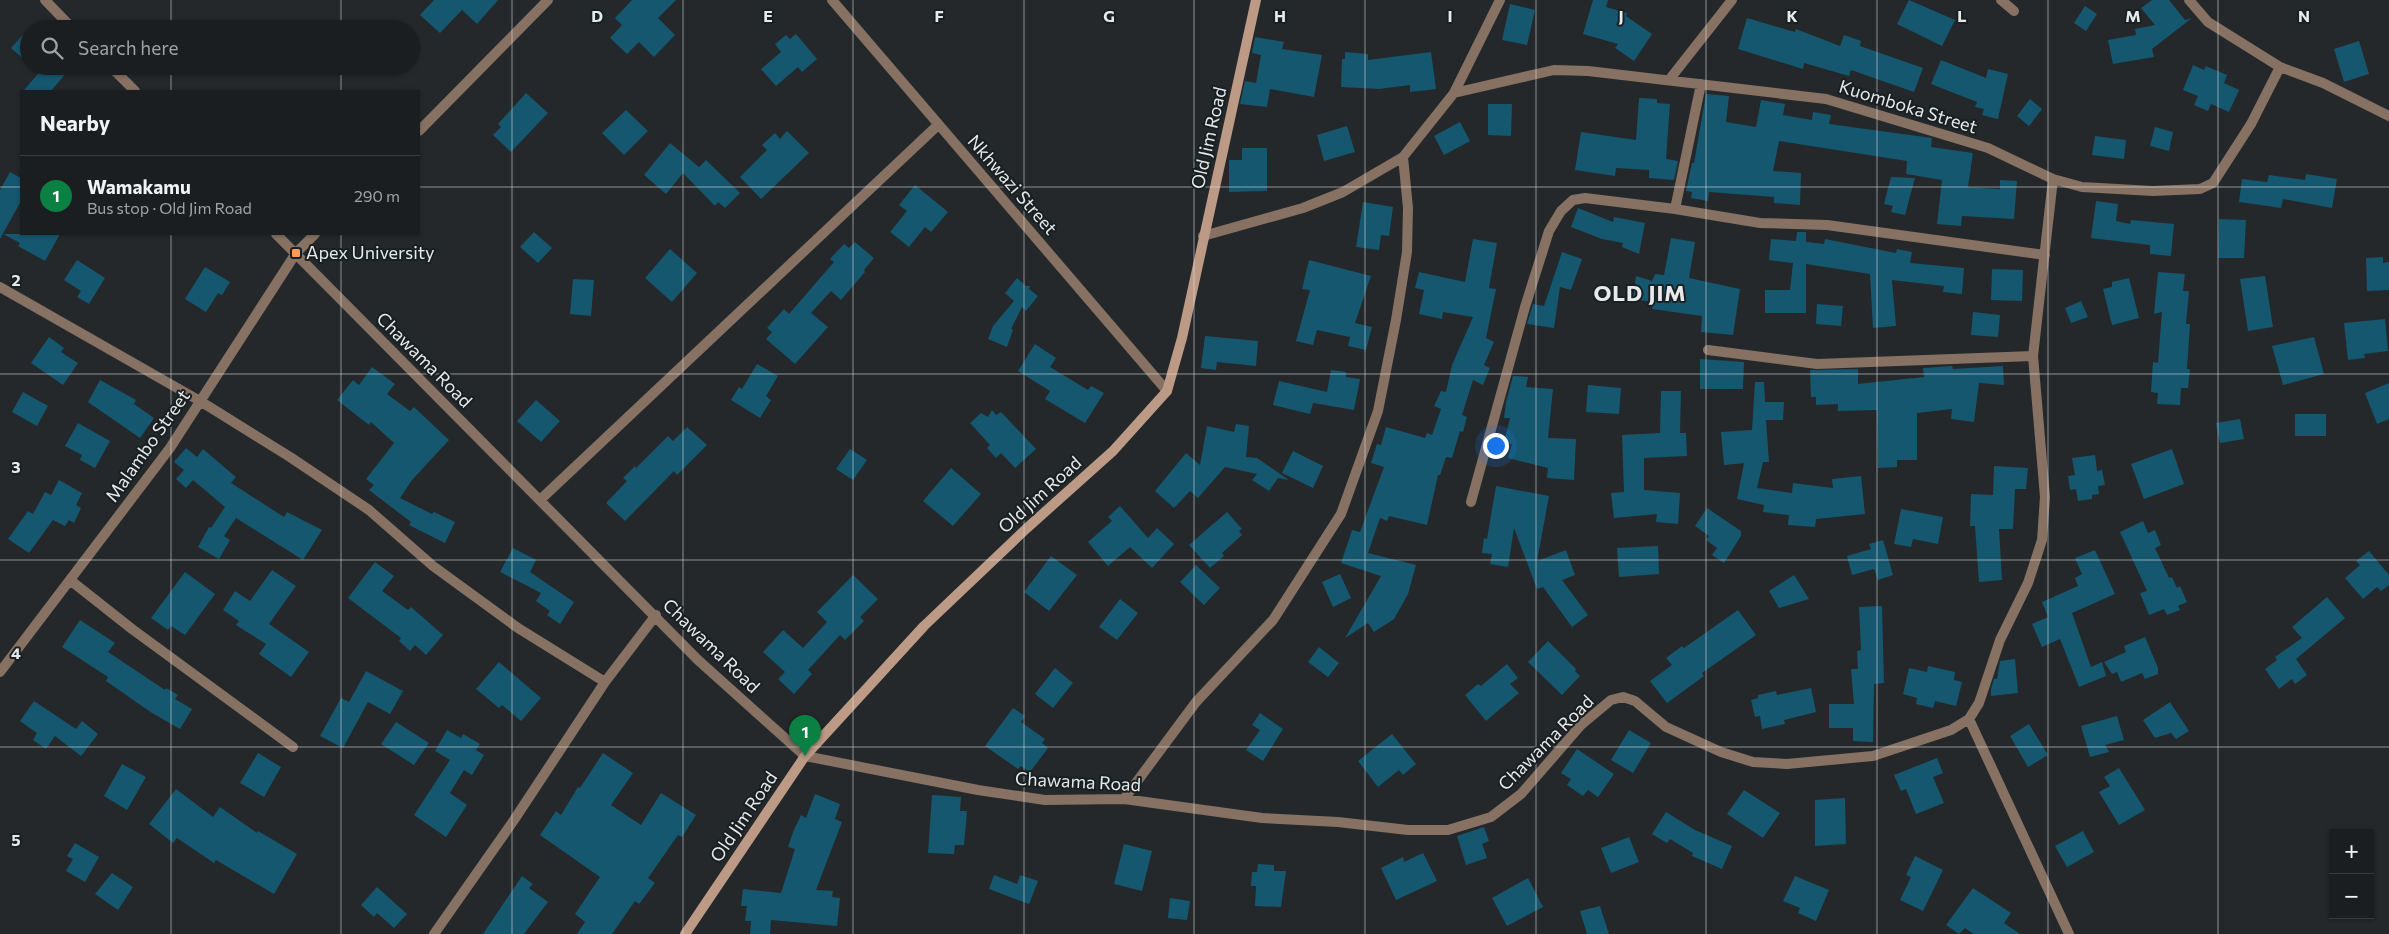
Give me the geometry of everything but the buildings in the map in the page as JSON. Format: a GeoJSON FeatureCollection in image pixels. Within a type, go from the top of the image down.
{"type":"FeatureCollection","features":[{"type":"Feature","properties":{"kind":"street"},"geometry":{"type":"LineString","coordinates":[[45,0],[64,20]]}},
{"type":"Feature","properties":{"kind":"street"},"geometry":{"type":"LineString","coordinates":[[420,130],[547,0]]}},
{"type":"Feature","properties":{"kind":"street","name":"Nkhwazi Street"},"geometry":{"type":"LineString","coordinates":[[832,0],[1167,392]]}},
{"type":"Feature","properties":{"kind":"street","name":"Old Jim Road"},"geometry":{"type":"LineString","coordinates":[[685,934],[805,756],[924,626],[1027,528],[1113,451],[1167,392],[1182,338],[1256,0]]}},
{"type":"Feature","properties":{"kind":"street"},"geometry":{"type":"LineString","coordinates":[[1203,236],[1311,205],[1343,192],[1403,157],[1454,93],[1500,0]]}},
{"type":"Feature","properties":{"kind":"street"},"geometry":{"type":"LineString","coordinates":[[1669,80],[1732,0]]}},
{"type":"Feature","properties":{"kind":"street"},"geometry":{"type":"LineString","coordinates":[[2001,0],[2014,11]]}},
{"type":"Feature","properties":{"kind":"street"},"geometry":{"type":"LineString","coordinates":[[2188,0],[2208,22],[2280,67],[2323,83],[2389,116]]}},
{"type":"Feature","properties":{"kind":"street","name":"Kuomboka Street"},"geometry":{"type":"LineString","coordinates":[[1454,93],[1554,70],[1588,71],[1826,98],[1988,148],[2053,178],[2082,187],[2153,191],[2200,189],[2213,183],[2251,124],[2280,67]]}},
{"type":"Feature","properties":{"kind":"street"},"geometry":{"type":"LineString","coordinates":[[119,75],[134,90]]}},
{"type":"Feature","properties":{"kind":"street"},"geometry":{"type":"LineString","coordinates":[[1675,209],[1701,84]]}},
{"type":"Feature","properties":{"kind":"street"},"geometry":{"type":"LineString","coordinates":[[540,500],[938,125]]}},
{"type":"Feature","properties":{"kind":"street"},"geometry":{"type":"LineString","coordinates":[[1124,798],[1196,702],[1273,620],[1341,514],[1378,412],[1396,320],[1407,252],[1408,208],[1403,157]]}},
{"type":"Feature","properties":{"kind":"street","name":"Chawama Road"},"geometry":{"type":"LineString","coordinates":[[277,235],[656,615],[698,660],[805,756],[978,790],[1045,800],[1124,798],[1262,818],[1338,822],[1408,830],[1448,830],[1490,817],[1521,794],[1581,725],[1611,700],[1623,697],[1635,701],[1666,727],[1721,752],[1753,762],[1787,764],[1873,756],[1952,730],[1969,719],[1979,703],[2000,640],[2028,583],[2042,540],[2045,497],[2033,356],[2053,178]]}},
{"type":"Feature","properties":{"kind":"street"},"geometry":{"type":"LineString","coordinates":[[1471,502],[1524,306],[1549,231],[1561,211],[1573,200],[1586,198],[1675,209],[1760,223],[1827,225],[2045,256]]}},
{"type":"Feature","properties":{"kind":"street","name":"Malambo Street"},"geometry":{"type":"LineString","coordinates":[[0,672],[170,448],[296,254],[314,235]]}},
{"type":"Feature","properties":{"kind":"street"},"geometry":{"type":"LineString","coordinates":[[0,287],[200,401],[369,510],[433,566],[510,623],[605,682]]}},
{"type":"Feature","properties":{"kind":"street"},"geometry":{"type":"LineString","coordinates":[[1708,350],[1817,364],[2033,356]]}},
{"type":"Feature","properties":{"kind":"street"},"geometry":{"type":"LineString","coordinates":[[70,580],[293,748]]}},
{"type":"Feature","properties":{"kind":"street"},"geometry":{"type":"LineString","coordinates":[[434,934],[514,820],[605,682],[656,615]]}},
{"type":"Feature","properties":{"kind":"street"},"geometry":{"type":"LineString","coordinates":[[1969,719],[2069,934]]}},
{"type":"Feature","properties":{"kind":"place","name":"Apex University"},"geometry":{"type":"Point","coordinates":[296,253]}},
{"type":"Feature","properties":{"kind":"place","name":"Wamakamu"},"geometry":{"type":"Point","coordinates":[805,756]}},
{"type":"Feature","properties":{"kind":"district","name":"OLD JIM"},"geometry":{"type":"Point","coordinates":[1640,293]}}]}
